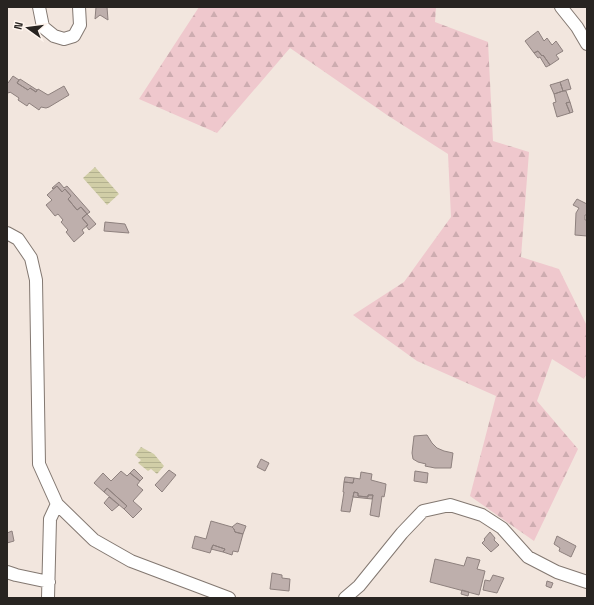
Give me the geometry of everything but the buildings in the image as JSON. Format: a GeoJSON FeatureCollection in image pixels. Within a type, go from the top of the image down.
{"type":"FeatureCollection","features":[{"type":"Feature","properties":{"kind":"street"},"geometry":{"type":"LineString","coordinates":[[39,7],[43,27],[54,36],[64,39],[74,36],[80,25],[79,7]]}},
{"type":"Feature","properties":{"kind":"street"},"geometry":{"type":"LineString","coordinates":[[561,7],[577,27],[587,44]]}},
{"type":"Feature","properties":{"kind":"street"},"geometry":{"type":"LineString","coordinates":[[7,233],[18,239],[31,258],[36,280],[39,464],[57,504],[94,540],[131,561],[229,598]]}},
{"type":"Feature","properties":{"kind":"street"},"geometry":{"type":"LineString","coordinates":[[48,598],[50,519],[57,504]]}},
{"type":"Feature","properties":{"kind":"street"},"geometry":{"type":"LineString","coordinates":[[345,598],[359,586],[402,533],[423,511],[450,505],[482,515],[502,528],[528,557],[557,572],[587,582]]}},
{"type":"Feature","properties":{"kind":"street"},"geometry":{"type":"LineString","coordinates":[[7,572],[49,582]]}},
{"type":"Feature","properties":{"kind":"green space"},"geometry":{"type":"Polygon","coordinates":[[[199,7],[436,7],[435,22],[488,42],[493,141],[529,152],[521,257],[559,269],[587,326],[587,372],[584,379],[552,359],[537,401],[578,449],[534,541],[470,496],[496,396],[417,361],[353,315],[404,282],[451,217],[448,154],[387,115],[290,48],[217,133],[139,99],[199,7]]]}},
{"type":"Feature","properties":{"kind":"shaded area"},"geometry":{"type":"Polygon","coordinates":[[[95,167],[119,194],[107,205],[83,178],[95,167]]]}},
{"type":"Feature","properties":{"kind":"shaded area"},"geometry":{"type":"Polygon","coordinates":[[[141,447],[154,454],[164,466],[157,474],[151,469],[148,471],[138,463],[141,460],[135,455],[141,447]]]}}]}
